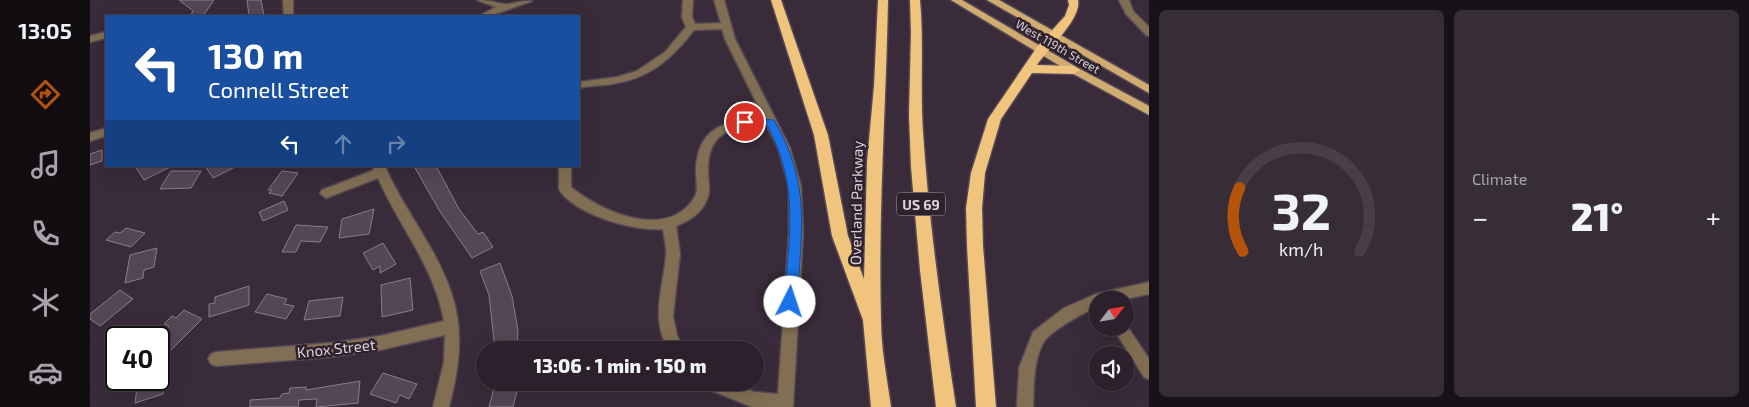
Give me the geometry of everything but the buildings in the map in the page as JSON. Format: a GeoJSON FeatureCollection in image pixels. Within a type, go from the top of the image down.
{"type":"FeatureCollection","features":[{"type":"Feature","properties":{"kind":"highway"},"geometry":{"type":"LineString","coordinates":[[776,0],[821,135],[840,236],[872,322]]}},
{"type":"Feature","properties":{"kind":"highway","name":"Overland Parkway"},"geometry":{"type":"LineString","coordinates":[[882,407],[872,322],[874,162],[880,86],[883,0]]}},
{"type":"Feature","properties":{"kind":"highway","name":"US 69"},"geometry":{"type":"LineString","coordinates":[[915,0],[917,21],[916,130],[920,186],[928,284],[946,407]]}},
{"type":"Feature","properties":{"kind":"highway"},"geometry":{"type":"LineString","coordinates":[[986,407],[975,246],[974,208],[978,172],[995,119],[1041,50],[1070,17],[1074,5],[1073,0]]}},
{"type":"Feature","properties":{"kind":"highway"},"geometry":{"type":"LineString","coordinates":[[1030,69],[1074,70]]}},
{"type":"Feature","properties":{"kind":"main road","name":"West 119th Street"},"geometry":{"type":"LineString","coordinates":[[956,0],[1074,70],[1149,111]]}},
{"type":"Feature","properties":{"kind":"main road","name":"West 119th Street"},"geometry":{"type":"LineString","coordinates":[[992,0],[1149,90]]}},
{"type":"Feature","properties":{"kind":"street"},"geometry":{"type":"LineString","coordinates":[[288,0],[289,15]]}},
{"type":"Feature","properties":{"kind":"street"},"geometry":{"type":"LineString","coordinates":[[482,0],[504,7]]}},
{"type":"Feature","properties":{"kind":"street"},"geometry":{"type":"LineString","coordinates":[[688,0],[687,17],[691,27]]}},
{"type":"Feature","properties":{"kind":"street"},"geometry":{"type":"LineString","coordinates":[[719,0],[730,39],[788,157],[797,204],[785,405],[754,400],[731,391]]}},
{"type":"Feature","properties":{"kind":"street"},"geometry":{"type":"LineString","coordinates":[[1124,0],[1130,12],[1149,33]]}},
{"type":"Feature","properties":{"kind":"street"},"geometry":{"type":"LineString","coordinates":[[485,15],[504,7],[527,1]]}},
{"type":"Feature","properties":{"kind":"street"},"geometry":{"type":"LineString","coordinates":[[691,27],[726,26]]}},
{"type":"Feature","properties":{"kind":"street"},"geometry":{"type":"LineString","coordinates":[[580,85],[621,79],[651,69],[672,52],[691,27]]}},
{"type":"Feature","properties":{"kind":"street"},"geometry":{"type":"LineString","coordinates":[[90,39],[105,34]]}},
{"type":"Feature","properties":{"kind":"street"},"geometry":{"type":"LineString","coordinates":[[565,167],[565,189],[588,207],[628,222],[644,224],[670,223],[684,218],[702,198],[704,152],[708,141],[715,133],[745,122],[770,122]]}},
{"type":"Feature","properties":{"kind":"street"},"geometry":{"type":"LineString","coordinates":[[90,137],[105,132]]}},
{"type":"Feature","properties":{"kind":"street"},"geometry":{"type":"LineString","coordinates":[[326,193],[380,169],[400,211],[422,245],[444,286],[452,311],[451,377],[442,407]]}},
{"type":"Feature","properties":{"kind":"street"},"geometry":{"type":"LineString","coordinates":[[670,223],[669,237],[673,252],[667,289],[666,325],[671,341]]}},
{"type":"Feature","properties":{"kind":"street"},"geometry":{"type":"LineString","coordinates":[[1134,292],[1149,288]]}},
{"type":"Feature","properties":{"kind":"street"},"geometry":{"type":"LineString","coordinates":[[1026,407],[1027,368],[1038,337],[1069,313],[1089,305]]}},
{"type":"Feature","properties":{"kind":"street","name":"Knox Street"},"geometry":{"type":"LineString","coordinates":[[216,359],[380,344],[453,326]]}},
{"type":"Feature","properties":{"kind":"street"},"geometry":{"type":"LineString","coordinates":[[1125,336],[1149,372]]}},
{"type":"Feature","properties":{"kind":"route"},"geometry":{"type":"LineString","coordinates":[[745,122],[770,122],[779,136],[792,172],[797,204],[790,302]]}}]}
